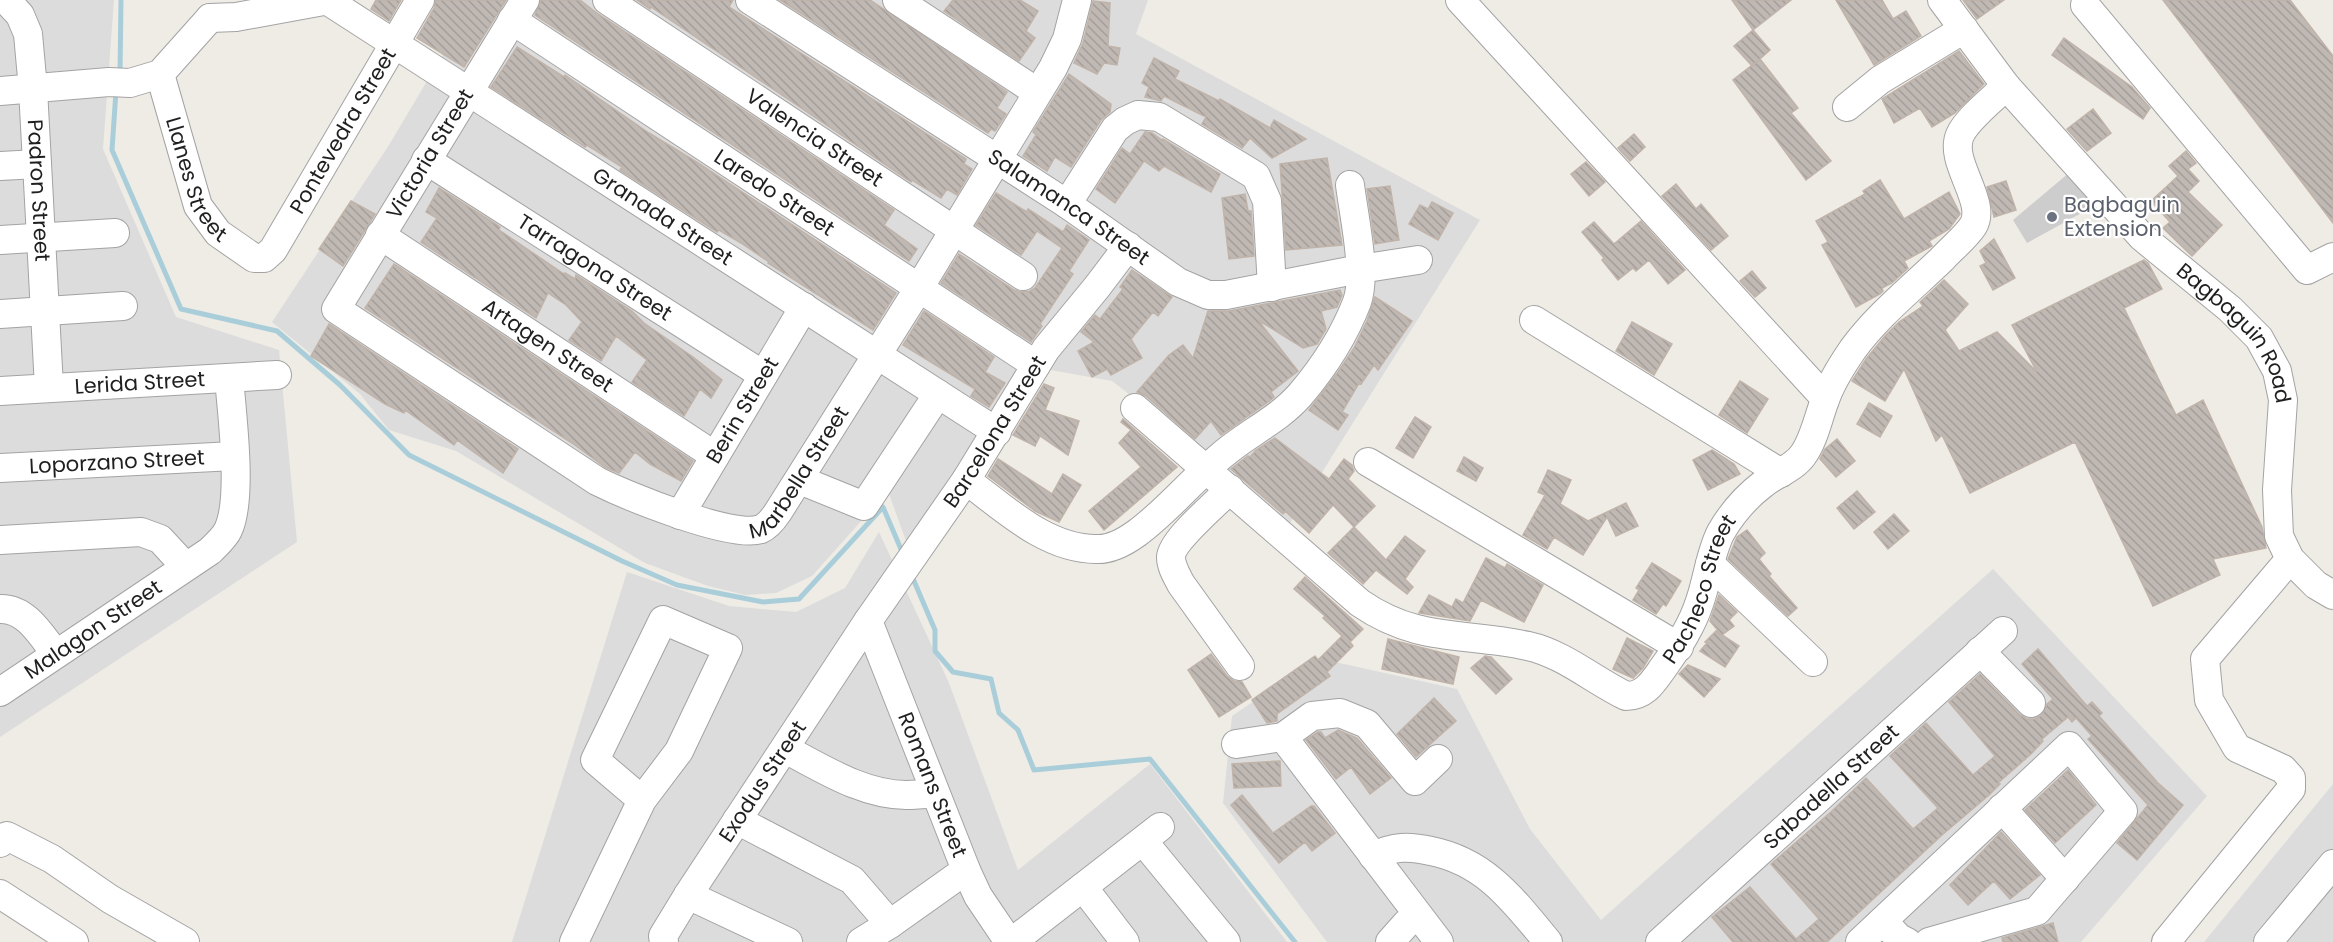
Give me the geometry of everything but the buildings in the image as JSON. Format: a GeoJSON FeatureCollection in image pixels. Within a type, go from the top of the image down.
{"type":"FeatureCollection","features":[{"type":"Feature","properties":{"kind":"street","name":"Padron Street"},"geometry":{"type":"LineString","coordinates":[[6,0],[20,15],[28,34],[49,387]]}},
{"type":"Feature","properties":{"kind":"street","name":"Pontevedra Street"},"geometry":{"type":"LineString","coordinates":[[264,258],[273,250],[420,0]]}},
{"type":"Feature","properties":{"kind":"street","name":"Valencia Street"},"geometry":{"type":"LineString","coordinates":[[607,0],[1023,276]]}},
{"type":"Feature","properties":{"kind":"street","name":"Salamanca Street"},"geometry":{"type":"LineString","coordinates":[[750,0],[1067,204],[1178,282],[1208,295],[1226,296],[1360,269],[1418,260]]}},
{"type":"Feature","properties":{"kind":"street"},"geometry":{"type":"LineString","coordinates":[[897,0],[1037,92]]}},
{"type":"Feature","properties":{"kind":"street"},"geometry":{"type":"LineString","coordinates":[[1460,0],[1826,398]]}},
{"type":"Feature","properties":{"kind":"street","name":"Bagbaguin Road"},"geometry":{"type":"LineString","coordinates":[[1942,0],[2006,86],[2142,237],[2230,309],[2259,338],[2277,371],[2283,400],[2278,501],[2279,536],[2290,560],[2316,585],[2333,596]]}},
{"type":"Feature","properties":{"kind":"street"},"geometry":{"type":"LineString","coordinates":[[0,92],[119,83],[160,74],[203,9],[236,17],[328,1]]}},
{"type":"Feature","properties":{"kind":"street","name":"Granada Street"},"geometry":{"type":"LineString","coordinates":[[328,1],[997,432]]}},
{"type":"Feature","properties":{"kind":"street","name":"Marbella Street"},"geometry":{"type":"LineString","coordinates":[[336,309],[597,481],[622,494],[680,515],[740,529],[761,529],[771,522],[800,480],[1053,68],[1067,39],[1068,5]]}},
{"type":"Feature","properties":{"kind":"street"},"geometry":{"type":"LineString","coordinates":[[2085,5],[2307,270],[2333,257]]}},
{"type":"Feature","properties":{"kind":"street","name":"Victoria Street"},"geometry":{"type":"LineString","coordinates":[[336,309],[519,10]]}},
{"type":"Feature","properties":{"kind":"street","name":"Laredo Street"},"geometry":{"type":"LineString","coordinates":[[519,10],[919,288],[1036,365]]}},
{"type":"Feature","properties":{"kind":"street"},"geometry":{"type":"LineString","coordinates":[[1847,107],[1880,80],[1964,30]]}},
{"type":"Feature","properties":{"kind":"street","name":"Llanes Street"},"geometry":{"type":"LineString","coordinates":[[160,74],[198,206],[218,233],[254,258],[264,258]]}},
{"type":"Feature","properties":{"kind":"street","name":"Pacheco Street"},"geometry":{"type":"LineString","coordinates":[[1135,408],[1360,603],[1379,616],[1401,626],[1435,634],[1529,646],[1553,654],[1626,696],[1635,696],[1647,690],[1679,646],[1700,602],[1714,546],[1732,514],[1763,483],[1781,473],[1803,455],[1838,371],[1871,327],[1963,238],[1976,220],[1976,209],[1959,156],[1958,141],[1966,125],[2006,86]]}},
{"type":"Feature","properties":{"kind":"street"},"geometry":{"type":"LineString","coordinates":[[1067,204],[1115,129],[1138,115],[1159,117],[1256,176],[1267,201],[1272,287]]}},
{"type":"Feature","properties":{"kind":"street","name":"Tarragona Street"},"geometry":{"type":"LineString","coordinates":[[426,160],[764,375]]}},
{"type":"Feature","properties":{"kind":"street"},"geometry":{"type":"LineString","coordinates":[[0,165],[37,164]]}},
{"type":"Feature","properties":{"kind":"street"},"geometry":{"type":"LineString","coordinates":[[966,480],[1034,529],[1058,542],[1076,548],[1098,550],[1119,545],[1138,532],[1222,455],[1297,398],[1314,379],[1346,327],[1357,301],[1361,284],[1350,185]]}},
{"type":"Feature","properties":{"kind":"street"},"geometry":{"type":"LineString","coordinates":[[0,240],[115,233]]}},
{"type":"Feature","properties":{"kind":"street","name":"Artagen Street"},"geometry":{"type":"LineString","coordinates":[[380,235],[715,456]]}},
{"type":"Feature","properties":{"kind":"street","name":"Barcelona Street"},"geometry":{"type":"LineString","coordinates":[[868,621],[966,480],[1060,330],[1128,246]]}},
{"type":"Feature","properties":{"kind":"street"},"geometry":{"type":"LineString","coordinates":[[0,314],[123,306]]}},
{"type":"Feature","properties":{"kind":"street","name":"Berin Street"},"geometry":{"type":"LineString","coordinates":[[680,515],[804,308]]}},
{"type":"Feature","properties":{"kind":"street"},"geometry":{"type":"LineString","coordinates":[[1534,320],[1781,473]]}},
{"type":"Feature","properties":{"kind":"street","name":"Lerida Street"},"geometry":{"type":"LineString","coordinates":[[0,391],[277,375]]}},
{"type":"Feature","properties":{"kind":"street","name":"Malagon Street"},"geometry":{"type":"LineString","coordinates":[[0,692],[210,551],[228,531],[234,503],[230,378]]}},
{"type":"Feature","properties":{"kind":"street"},"geometry":{"type":"LineString","coordinates":[[800,480],[864,507],[938,394]]}},
{"type":"Feature","properties":{"kind":"street","name":"Loporzano Street"},"geometry":{"type":"LineString","coordinates":[[0,468],[234,456]]}},
{"type":"Feature","properties":{"kind":"street"},"geometry":{"type":"LineString","coordinates":[[1368,462],[1679,646]]}},
{"type":"Feature","properties":{"kind":"street"},"geometry":{"type":"LineString","coordinates":[[1230,489],[1184,536],[1171,556],[1173,570],[1181,584],[1240,666]]}},
{"type":"Feature","properties":{"kind":"street","name":"Malagon Street"},"geometry":{"type":"LineString","coordinates":[[0,540],[141,532],[160,539],[185,566]]}},
{"type":"Feature","properties":{"kind":"street"},"geometry":{"type":"LineString","coordinates":[[2166,942],[2291,789],[2291,778],[2283,769],[2237,748],[2209,700],[2205,659],[2290,560]]}},
{"type":"Feature","properties":{"kind":"street"},"geometry":{"type":"LineString","coordinates":[[1710,564],[1813,663]]}},
{"type":"Feature","properties":{"kind":"street"},"geometry":{"type":"LineString","coordinates":[[0,609],[8,609],[25,616],[56,653]]}},
{"type":"Feature","properties":{"kind":"street"},"geometry":{"type":"LineString","coordinates":[[573,942],[642,800],[679,752],[728,648],[663,620],[595,760],[642,800]]}},
{"type":"Feature","properties":{"kind":"street","name":"Exodus Street"},"geometry":{"type":"LineString","coordinates":[[664,942],[663,936],[688,895],[868,621]]}},
{"type":"Feature","properties":{"kind":"street","name":"Romans Street"},"geometry":{"type":"LineString","coordinates":[[868,621],[966,870],[978,896],[1011,942]]}},
{"type":"Feature","properties":{"kind":"street","name":"Sabadella Street"},"geometry":{"type":"LineString","coordinates":[[1660,942],[2003,631]]}},
{"type":"Feature","properties":{"kind":"street"},"geometry":{"type":"LineString","coordinates":[[1980,651],[2031,703]]}},
{"type":"Feature","properties":{"kind":"street"},"geometry":{"type":"LineString","coordinates":[[1236,744],[1282,737],[1312,716],[1340,713],[1367,724],[1415,781],[1438,759]]}},
{"type":"Feature","properties":{"kind":"street"},"geometry":{"type":"LineString","coordinates":[[1282,737],[1439,942]]}},
{"type":"Feature","properties":{"kind":"street"},"geometry":{"type":"LineString","coordinates":[[1860,942],[2068,746],[2123,811],[2037,911],[1929,942]]}},
{"type":"Feature","properties":{"kind":"street"},"geometry":{"type":"LineString","coordinates":[[784,749],[851,783],[877,791],[904,795],[934,793]]}},
{"type":"Feature","properties":{"kind":"street"},"geometry":{"type":"LineString","coordinates":[[2002,808],[2066,879]]}},
{"type":"Feature","properties":{"kind":"street"},"geometry":{"type":"LineString","coordinates":[[736,820],[852,880],[890,924]]}},
{"type":"Feature","properties":{"kind":"street"},"geometry":{"type":"LineString","coordinates":[[1011,942],[1152,834],[1226,942]]}},
{"type":"Feature","properties":{"kind":"street"},"geometry":{"type":"LineString","coordinates":[[0,843],[7,836],[52,859],[110,898],[185,942]]}},
{"type":"Feature","properties":{"kind":"street"},"geometry":{"type":"LineString","coordinates":[[1373,856],[1390,848],[1420,848],[1453,855],[1482,871],[1506,893],[1548,942]]}},
{"type":"Feature","properties":{"kind":"street"},"geometry":{"type":"LineString","coordinates":[[2268,942],[2333,864]]}},
{"type":"Feature","properties":{"kind":"street"},"geometry":{"type":"LineString","coordinates":[[861,942],[966,870]]}},
{"type":"Feature","properties":{"kind":"street"},"geometry":{"type":"LineString","coordinates":[[1083,887],[1125,942]]}},
{"type":"Feature","properties":{"kind":"street"},"geometry":{"type":"LineString","coordinates":[[0,894],[75,942]]}},
{"type":"Feature","properties":{"kind":"street"},"geometry":{"type":"LineString","coordinates":[[688,895],[788,942]]}},
{"type":"Feature","properties":{"kind":"street"},"geometry":{"type":"LineString","coordinates":[[1390,942],[1406,924],[1418,916]]}},
{"type":"Feature","properties":{"kind":"street"},"geometry":{"type":"LineString","coordinates":[[1883,921],[1899,938],[1907,942]]}},
{"type":"Feature","properties":{"kind":"shaded area"},"geometry":{"type":"Polygon","coordinates":[[[0,0],[114,0],[103,149],[176,317],[279,350],[297,542],[0,737],[0,0]]]}},
{"type":"Feature","properties":{"kind":"shaded area"},"geometry":{"type":"Polygon","coordinates":[[[475,0],[1148,0],[1136,34],[1480,220],[1289,525],[1223,466],[1112,381],[1023,365],[1001,408],[907,544],[888,491],[812,576],[776,593],[745,595],[708,586],[645,563],[456,451],[389,430],[360,394],[272,322],[389,145],[475,0]]]}},
{"type":"Feature","properties":{"kind":"shaded area"},"geometry":{"type":"Polygon","coordinates":[[[2070,172],[2096,205],[2027,243],[2013,220],[2070,172]]]}},
{"type":"Feature","properties":{"kind":"shaded area"},"geometry":{"type":"Polygon","coordinates":[[[879,532],[949,683],[1018,870],[1150,764],[1287,942],[512,942],[627,572],[729,606],[796,612],[845,588],[879,532]]]}},
{"type":"Feature","properties":{"kind":"shaded area"},"geometry":{"type":"Polygon","coordinates":[[[1993,569],[2207,796],[2081,942],[1327,942],[1223,803],[1232,716],[1317,658],[1457,689],[1530,829],[1601,920],[1993,569]]]}},
{"type":"Feature","properties":{"kind":"shaded area"},"geometry":{"type":"Polygon","coordinates":[[[2333,784],[2333,942],[2204,942],[2333,784]]]}},
{"type":"Feature","properties":{"kind":"waterway"},"geometry":{"type":"LineString","coordinates":[[120,73],[121,0]]}},
{"type":"Feature","properties":{"kind":"waterway"},"geometry":{"type":"LineString","coordinates":[[116,91],[112,150],[181,309],[277,331],[340,385],[409,455],[622,561],[677,585],[763,602],[799,599],[883,507],[903,554]]}},
{"type":"Feature","properties":{"kind":"waterway"},"geometry":{"type":"LineString","coordinates":[[911,574],[935,630],[935,651],[953,672],[991,679],[999,713],[1018,730],[1034,770],[1150,759],[1295,942]]}},
{"type":"Feature","properties":{"kind":"place","name":"Bagbaguin Extension"},"geometry":{"type":"Point","coordinates":[2052,217]}}]}
